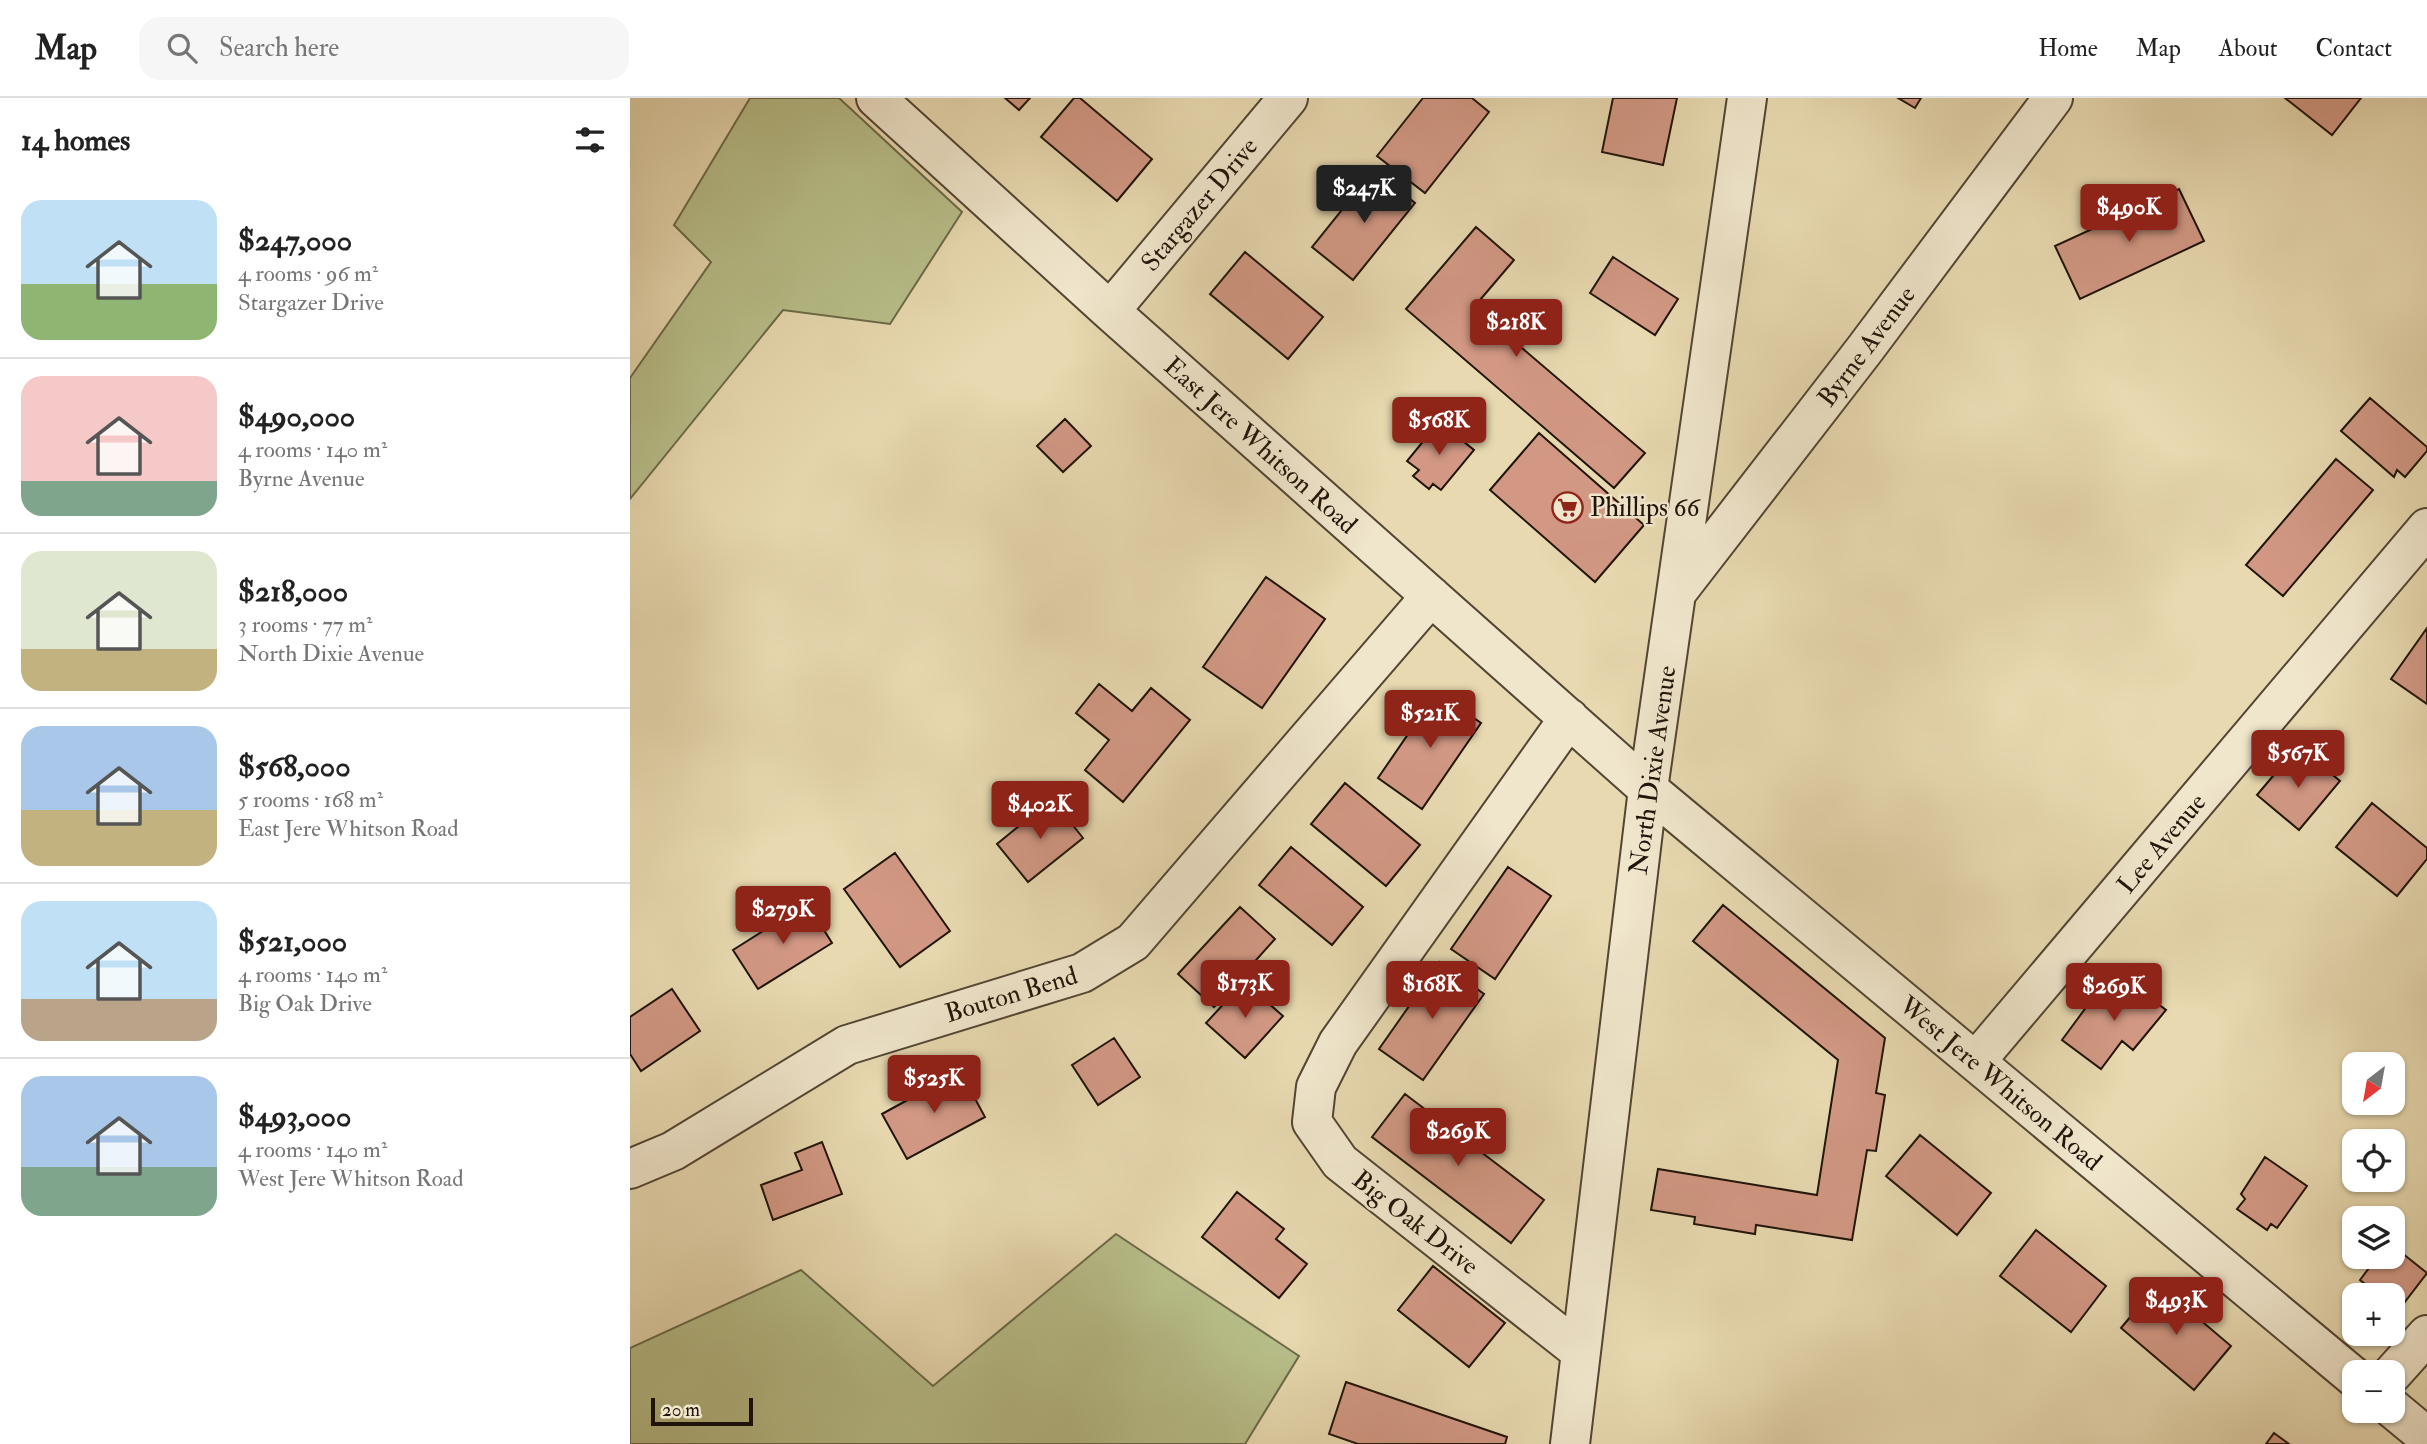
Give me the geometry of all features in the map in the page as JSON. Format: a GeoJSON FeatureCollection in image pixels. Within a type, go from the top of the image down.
{"type":"FeatureCollection","features":[{"type":"Feature","properties":{"kind":"street","name":"East Jere Whitson Road"},"geometry":{"type":"LineString","coordinates":[[876,98],[1110,311],[1648,789]]}},
{"type":"Feature","properties":{"kind":"street","name":"Stargazer Drive"},"geometry":{"type":"LineString","coordinates":[[1110,311],[1288,98]]}},
{"type":"Feature","properties":{"kind":"street","name":"North Dixie Avenue"},"geometry":{"type":"LineString","coordinates":[[1570,1444],[1648,789],[1747,98]]}},
{"type":"Feature","properties":{"kind":"street","name":"Byrne Avenue"},"geometry":{"type":"LineString","coordinates":[[1677,593],[1865,349],[2053,98]]}},
{"type":"Feature","properties":{"kind":"street","name":"Lee Avenue"},"geometry":{"type":"LineString","coordinates":[[1976,1061],[2427,527]]}},
{"type":"Feature","properties":{"kind":"street","name":"Bouton Bend"},"geometry":{"type":"LineString","coordinates":[[630,1169],[673,1151],[847,1045],[1082,973],[1133,942],[1431,596]]}},
{"type":"Feature","properties":{"kind":"street","name":"Big Oak Drive"},"geometry":{"type":"LineString","coordinates":[[1569,718],[1338,1043],[1316,1087],[1312,1122],[1340,1162],[1581,1352]]}},
{"type":"Feature","properties":{"kind":"street","name":"West Jere Whitson Road"},"geometry":{"type":"LineString","coordinates":[[1648,789],[2342,1367]]}},
{"type":"Feature","properties":{"kind":"street"},"geometry":{"type":"LineString","coordinates":[[2405,1360],[2427,1335]]}},
{"type":"Feature","properties":{"kind":"street"},"geometry":{"type":"LineString","coordinates":[[2405,1419],[2427,1437]]}},
{"type":"Feature","properties":{"kind":"green space"},"geometry":{"type":"Polygon","coordinates":[[[750,98],[839,98],[962,212],[890,324],[783,310],[630,499],[630,378],[711,262],[674,225],[750,98]]]}},
{"type":"Feature","properties":{"kind":"green space"},"geometry":{"type":"Polygon","coordinates":[[[1116,1234],[1299,1356],[1245,1444],[630,1444],[630,1348],[801,1270],[933,1386],[1116,1234]]]}},
{"type":"Feature","properties":{"kind":"building"},"geometry":{"type":"Polygon","coordinates":[[[1005,98],[1030,98],[1019,110],[1005,98]]]}},
{"type":"Feature","properties":{"kind":"building"},"geometry":{"type":"Polygon","coordinates":[[[1074,98],[1080,98],[1152,159],[1117,201],[1041,137],[1074,98]]]}},
{"type":"Feature","properties":{"kind":"building"},"geometry":{"type":"Polygon","coordinates":[[[1423,98],[1472,98],[1489,112],[1425,193],[1377,156],[1423,98]]]}},
{"type":"Feature","properties":{"kind":"building"},"geometry":{"type":"Polygon","coordinates":[[[1613,98],[1677,98],[1663,165],[1602,152],[1613,98]]]}},
{"type":"Feature","properties":{"kind":"building"},"geometry":{"type":"Polygon","coordinates":[[[1898,98],[1921,98],[1915,108],[1898,98]]]}},
{"type":"Feature","properties":{"kind":"building"},"geometry":{"type":"Polygon","coordinates":[[[2285,98],[2361,98],[2332,135],[2285,98]]]}},
{"type":"Feature","properties":{"kind":"building"},"geometry":{"type":"Polygon","coordinates":[[[1374,170],[1415,203],[1353,280],[1312,247],[1374,170]]]}},
{"type":"Feature","properties":{"kind":"building"},"geometry":{"type":"Polygon","coordinates":[[[2179,189],[2204,241],[2080,299],[2055,246],[2179,189]]]}},
{"type":"Feature","properties":{"kind":"building"},"geometry":{"type":"Polygon","coordinates":[[[1476,227],[1514,260],[1474,307],[1645,453],[1614,488],[1406,309],[1476,227]]]}},
{"type":"Feature","properties":{"kind":"building"},"geometry":{"type":"Polygon","coordinates":[[[1245,252],[1323,317],[1288,359],[1210,294],[1245,252]]]}},
{"type":"Feature","properties":{"kind":"building"},"geometry":{"type":"Polygon","coordinates":[[[1613,257],[1678,299],[1655,335],[1590,293],[1613,257]]]}},
{"type":"Feature","properties":{"kind":"building"},"geometry":{"type":"Polygon","coordinates":[[[2370,398],[2427,447],[2427,451],[2405,477],[2397,470],[2394,477],[2341,431],[2370,398]]]}},
{"type":"Feature","properties":{"kind":"building"},"geometry":{"type":"Polygon","coordinates":[[[1065,419],[1091,446],[1063,472],[1037,446],[1065,419]]]}},
{"type":"Feature","properties":{"kind":"building"},"geometry":{"type":"Polygon","coordinates":[[[1439,422],[1474,450],[1441,490],[1433,484],[1429,489],[1413,476],[1419,470],[1407,461],[1439,422]]]}},
{"type":"Feature","properties":{"kind":"building","name":"Phillips 66"},"geometry":{"type":"Polygon","coordinates":[[[1539,433],[1644,525],[1595,582],[1490,490],[1539,433]]]}},
{"type":"Feature","properties":{"kind":"building"},"geometry":{"type":"Polygon","coordinates":[[[2336,459],[2373,490],[2283,596],[2246,565],[2336,459]]]}},
{"type":"Feature","properties":{"kind":"building"},"geometry":{"type":"Polygon","coordinates":[[[1266,577],[1325,619],[1262,708],[1203,667],[1266,577]]]}},
{"type":"Feature","properties":{"kind":"building"},"geometry":{"type":"Polygon","coordinates":[[[2427,628],[2427,704],[2391,679],[2427,628]]]}},
{"type":"Feature","properties":{"kind":"building"},"geometry":{"type":"Polygon","coordinates":[[[1099,684],[1132,711],[1151,688],[1190,720],[1123,802],[1085,770],[1109,740],[1076,713],[1099,684]]]}},
{"type":"Feature","properties":{"kind":"building"},"geometry":{"type":"Polygon","coordinates":[[[1437,692],[1481,723],[1422,809],[1378,778],[1437,692]]]}},
{"type":"Feature","properties":{"kind":"building"},"geometry":{"type":"Polygon","coordinates":[[[2289,757],[2302,767],[2311,757],[2340,781],[2299,830],[2257,795],[2289,757]]]}},
{"type":"Feature","properties":{"kind":"building"},"geometry":{"type":"Polygon","coordinates":[[[1345,783],[1420,845],[1386,886],[1311,824],[1345,783]]]}},
{"type":"Feature","properties":{"kind":"building"},"geometry":{"type":"Polygon","coordinates":[[[1052,799],[1083,838],[1028,882],[997,844],[1052,799]]]}},
{"type":"Feature","properties":{"kind":"building"},"geometry":{"type":"Polygon","coordinates":[[[2372,803],[2427,848],[2427,859],[2397,896],[2336,847],[2372,803]]]}},
{"type":"Feature","properties":{"kind":"building"},"geometry":{"type":"Polygon","coordinates":[[[1291,847],[1363,907],[1332,945],[1259,885],[1291,847]]]}},
{"type":"Feature","properties":{"kind":"building"},"geometry":{"type":"Polygon","coordinates":[[[895,853],[950,931],[900,967],[844,889],[895,853]]]}},
{"type":"Feature","properties":{"kind":"building"},"geometry":{"type":"Polygon","coordinates":[[[1508,867],[1551,896],[1495,979],[1451,949],[1508,867]]]}},
{"type":"Feature","properties":{"kind":"building"},"geometry":{"type":"Polygon","coordinates":[[[807,903],[832,943],[758,989],[733,950],[807,903]]]}},
{"type":"Feature","properties":{"kind":"building"},"geometry":{"type":"Polygon","coordinates":[[[1723,905],[1885,1038],[1876,1093],[1885,1095],[1876,1151],[1867,1150],[1852,1240],[1756,1225],[1755,1234],[1694,1224],[1695,1217],[1651,1210],[1658,1169],[1817,1195],[1838,1060],[1693,941],[1723,905]]]}},
{"type":"Feature","properties":{"kind":"building"},"geometry":{"type":"Polygon","coordinates":[[[1240,907],[1275,939],[1214,1007],[1178,974],[1240,907]]]}},
{"type":"Feature","properties":{"kind":"building"},"geometry":{"type":"Polygon","coordinates":[[[1440,962],[1484,994],[1423,1080],[1379,1049],[1440,962]]]}},
{"type":"Feature","properties":{"kind":"building"},"geometry":{"type":"Polygon","coordinates":[[[2121,976],[2166,1010],[2133,1050],[2122,1041],[2101,1069],[2062,1040],[2093,998],[2100,1003],[2121,976]]]}},
{"type":"Feature","properties":{"kind":"building"},"geometry":{"type":"Polygon","coordinates":[[[1244,982],[1283,1016],[1245,1058],[1206,1023],[1244,982]]]}},
{"type":"Feature","properties":{"kind":"building"},"geometry":{"type":"Polygon","coordinates":[[[672,989],[700,1031],[641,1071],[630,1054],[630,1017],[672,989]]]}},
{"type":"Feature","properties":{"kind":"building"},"geometry":{"type":"Polygon","coordinates":[[[1114,1038],[1140,1077],[1098,1105],[1072,1065],[1114,1038]]]}},
{"type":"Feature","properties":{"kind":"building"},"geometry":{"type":"Polygon","coordinates":[[[960,1071],[985,1117],[907,1159],[882,1114],[960,1071]]]}},
{"type":"Feature","properties":{"kind":"building"},"geometry":{"type":"Polygon","coordinates":[[[1405,1094],[1544,1200],[1511,1243],[1372,1137],[1405,1094]]]}},
{"type":"Feature","properties":{"kind":"building"},"geometry":{"type":"Polygon","coordinates":[[[1920,1135],[1991,1193],[1957,1235],[1886,1176],[1920,1135]]]}},
{"type":"Feature","properties":{"kind":"building"},"geometry":{"type":"Polygon","coordinates":[[[822,1142],[842,1194],[773,1220],[761,1185],[802,1170],[795,1153],[822,1142]]]}},
{"type":"Feature","properties":{"kind":"building"},"geometry":{"type":"Polygon","coordinates":[[[2265,1157],[2307,1186],[2277,1228],[2271,1224],[2267,1230],[2237,1209],[2245,1199],[2241,1194],[2265,1157]]]}},
{"type":"Feature","properties":{"kind":"building"},"geometry":{"type":"Polygon","coordinates":[[[1237,1192],[1284,1229],[1276,1239],[1307,1264],[1279,1298],[1202,1237],[1237,1192]]]}},
{"type":"Feature","properties":{"kind":"building"},"geometry":{"type":"Polygon","coordinates":[[[2036,1230],[2106,1286],[2071,1332],[2000,1276],[2036,1230]]]}},
{"type":"Feature","properties":{"kind":"building"},"geometry":{"type":"Polygon","coordinates":[[[2405,1255],[2427,1273],[2405,1302],[2405,1283],[2364,1283],[2360,1280],[2368,1269],[2405,1269],[2405,1255]]]}},
{"type":"Feature","properties":{"kind":"building"},"geometry":{"type":"Polygon","coordinates":[[[1433,1266],[1505,1323],[1469,1367],[1398,1310],[1433,1266]]]}},
{"type":"Feature","properties":{"kind":"building"},"geometry":{"type":"Polygon","coordinates":[[[2158,1284],[2231,1346],[2194,1390],[2121,1328],[2158,1284]]]}},
{"type":"Feature","properties":{"kind":"building"},"geometry":{"type":"Polygon","coordinates":[[[1346,1382],[1507,1437],[1505,1444],[1358,1444],[1329,1434],[1346,1382]]]}},
{"type":"Feature","properties":{"kind":"building"},"geometry":{"type":"Polygon","coordinates":[[[2274,1433],[2289,1444],[2266,1444],[2274,1433]]]}},
{"type":"Feature","properties":{"kind":"place","name":"Phillips 66"},"geometry":{"type":"Point","coordinates":[1567,507]}}]}
